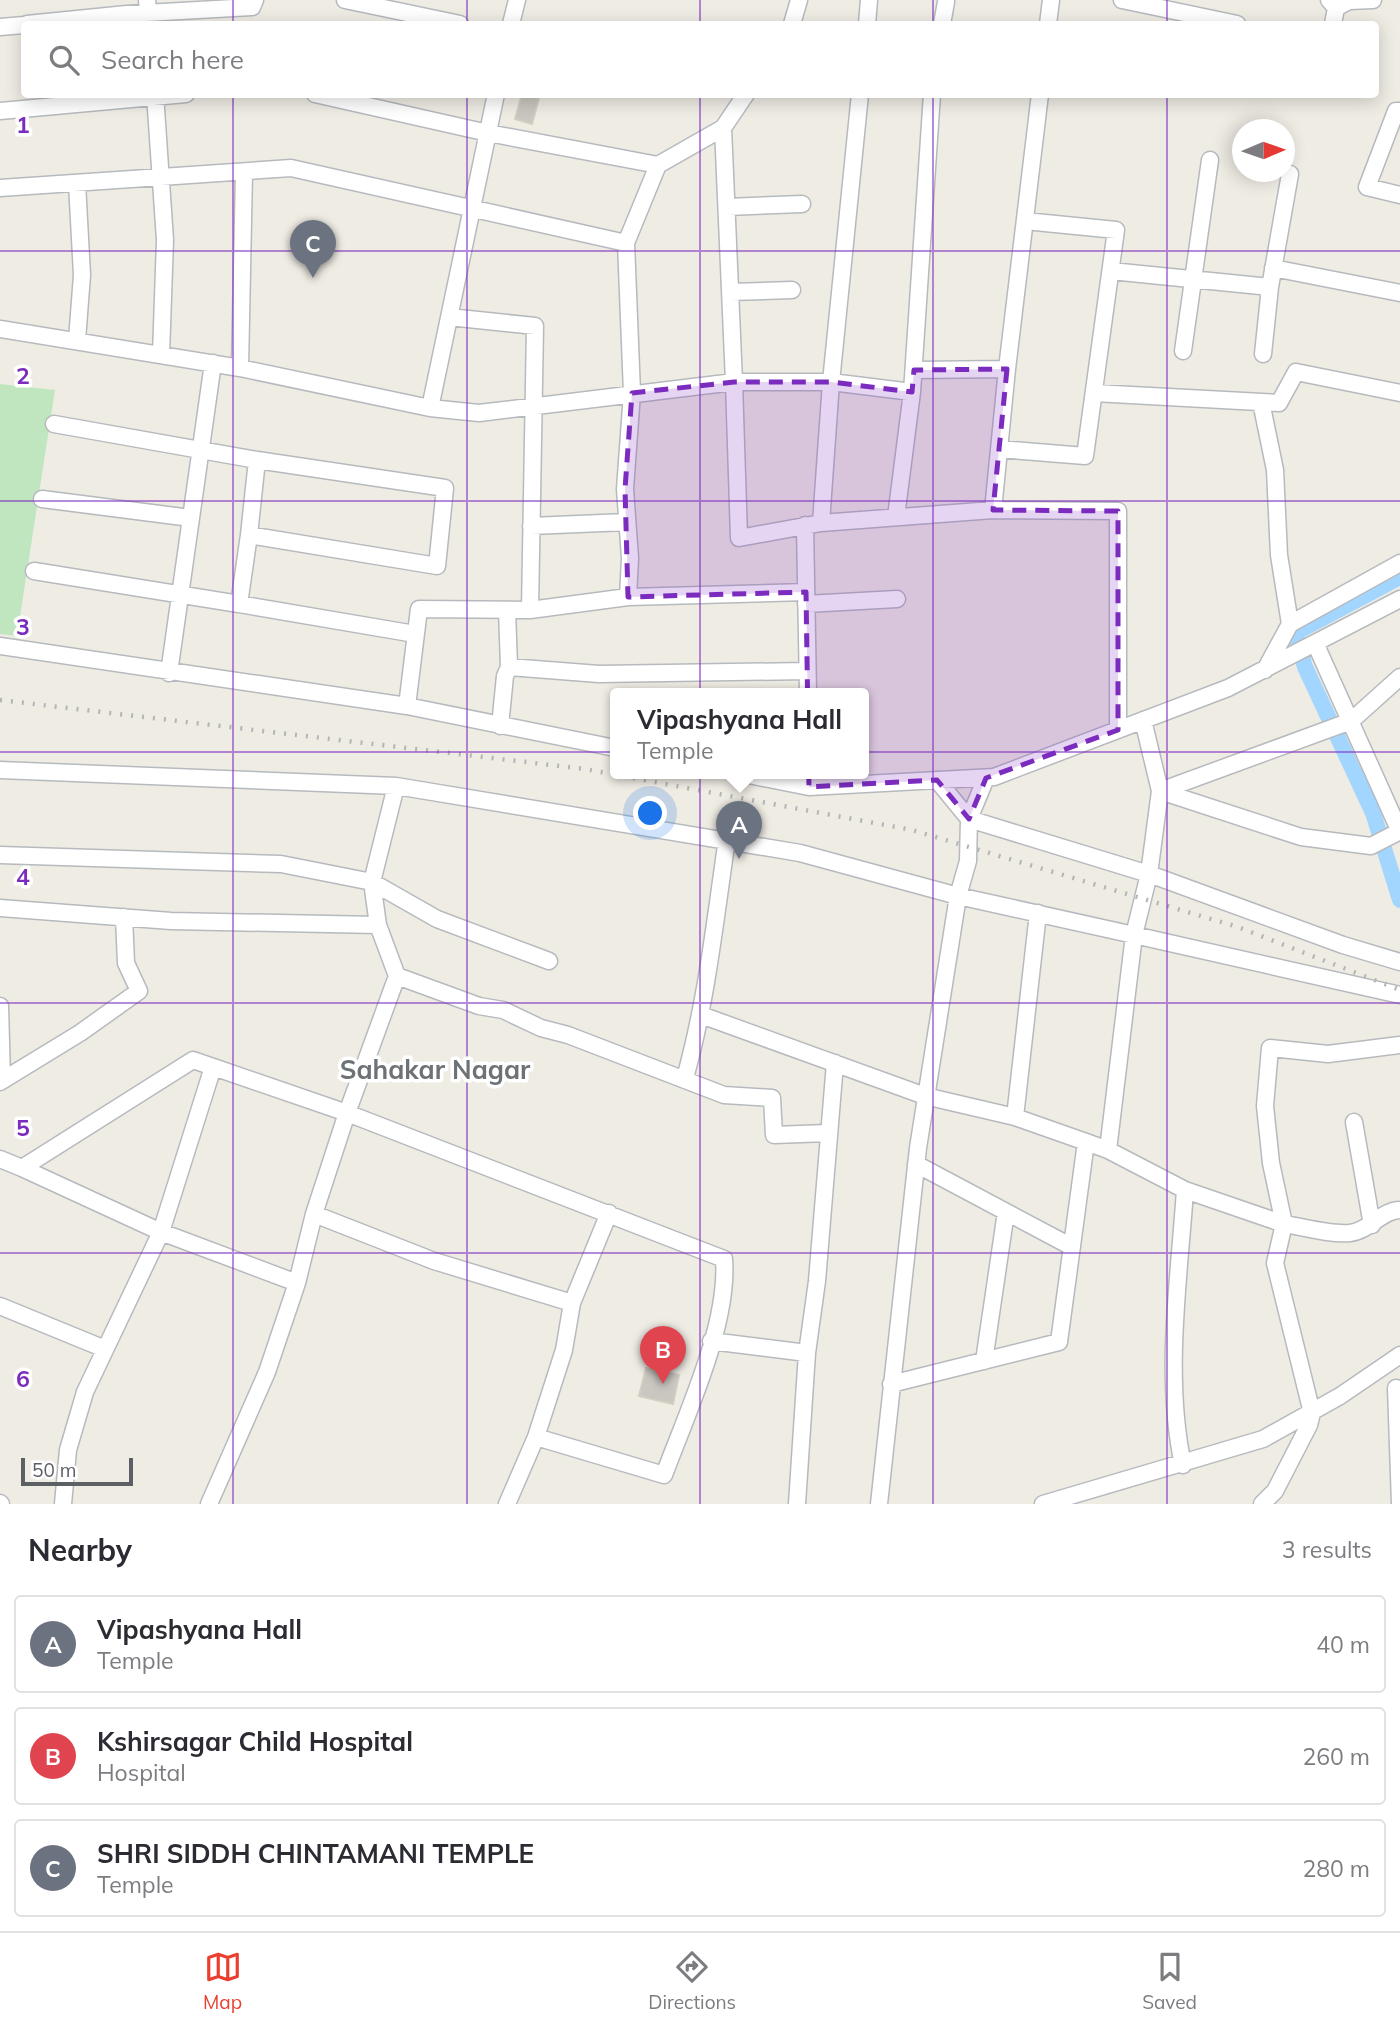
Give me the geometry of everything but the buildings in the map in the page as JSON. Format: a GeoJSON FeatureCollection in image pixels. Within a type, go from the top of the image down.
{"type":"FeatureCollection","features":[{"type":"Feature","properties":{"kind":"street"},"geometry":{"type":"LineString","coordinates":[[64,21],[209,4],[252,8],[255,0]]}},
{"type":"Feature","properties":{"kind":"street"},"geometry":{"type":"LineString","coordinates":[[345,0],[446,21]]}},
{"type":"Feature","properties":{"kind":"street"},"geometry":{"type":"LineString","coordinates":[[512,21],[517,0]]}},
{"type":"Feature","properties":{"kind":"street"},"geometry":{"type":"LineString","coordinates":[[793,21],[799,0]]}},
{"type":"Feature","properties":{"kind":"street"},"geometry":{"type":"LineString","coordinates":[[867,21],[869,0]]}},
{"type":"Feature","properties":{"kind":"street"},"geometry":{"type":"LineString","coordinates":[[1048,21],[1051,0]]}},
{"type":"Feature","properties":{"kind":"street"},"geometry":{"type":"LineString","coordinates":[[1122,0],[1223,21]]}},
{"type":"Feature","properties":{"kind":"street"},"geometry":{"type":"LineString","coordinates":[[1333,11],[1349,1],[1373,0]]}},
{"type":"Feature","properties":{"kind":"street"},"geometry":{"type":"LineString","coordinates":[[943,21],[946,2]]}},
{"type":"Feature","properties":{"kind":"street"},"geometry":{"type":"LineString","coordinates":[[0,27],[21,25]]}},
{"type":"Feature","properties":{"kind":"street"},"geometry":{"type":"LineString","coordinates":[[0,111],[134,98]]}},
{"type":"Feature","properties":{"kind":"street"},"geometry":{"type":"LineString","coordinates":[[155,98],[165,240],[161,355]]}},
{"type":"Feature","properties":{"kind":"street"},"geometry":{"type":"LineString","coordinates":[[333,98],[488,133],[658,165]]}},
{"type":"Feature","properties":{"kind":"street"},"geometry":{"type":"LineString","coordinates":[[430,408],[495,98]]}},
{"type":"Feature","properties":{"kind":"street"},"geometry":{"type":"LineString","coordinates":[[628,597],[630,558],[626,522],[632,393],[626,243],[658,165],[723,128],[743,98]]}},
{"type":"Feature","properties":{"kind":"street"},"geometry":{"type":"LineString","coordinates":[[808,688],[806,598],[860,98]]}},
{"type":"Feature","properties":{"kind":"street"},"geometry":{"type":"LineString","coordinates":[[896,517],[914,370],[932,98]]}},
{"type":"Feature","properties":{"kind":"street"},"geometry":{"type":"LineString","coordinates":[[993,510],[1040,98]]}},
{"type":"Feature","properties":{"kind":"street"},"geometry":{"type":"LineString","coordinates":[[1400,111],[1396,111],[1367,187],[1400,195]]}},
{"type":"Feature","properties":{"kind":"street"},"geometry":{"type":"LineString","coordinates":[[723,128],[739,538],[813,524],[993,510],[1118,511],[1118,730]]}},
{"type":"Feature","properties":{"kind":"street"},"geometry":{"type":"LineString","coordinates":[[1183,351],[1210,160]]}},
{"type":"Feature","properties":{"kind":"street"},"geometry":{"type":"LineString","coordinates":[[0,188],[292,168],[626,243]]}},
{"type":"Feature","properties":{"kind":"street"},"geometry":{"type":"LineString","coordinates":[[240,368],[244,172]]}},
{"type":"Feature","properties":{"kind":"street"},"geometry":{"type":"LineString","coordinates":[[1263,354],[1270,287],[1289,182]]}},
{"type":"Feature","properties":{"kind":"street"},"geometry":{"type":"LineString","coordinates":[[77,183],[82,275],[77,340]]}},
{"type":"Feature","properties":{"kind":"street"},"geometry":{"type":"LineString","coordinates":[[727,207],[802,205]]}},
{"type":"Feature","properties":{"kind":"street"},"geometry":{"type":"LineString","coordinates":[[999,449],[1085,456],[1116,230],[1025,221]]}},
{"type":"Feature","properties":{"kind":"street"},"geometry":{"type":"LineString","coordinates":[[1273,268],[1400,293]]}},
{"type":"Feature","properties":{"kind":"street"},"geometry":{"type":"LineString","coordinates":[[1111,271],[1270,287]]}},
{"type":"Feature","properties":{"kind":"street"},"geometry":{"type":"LineString","coordinates":[[730,292],[792,290]]}},
{"type":"Feature","properties":{"kind":"street"},"geometry":{"type":"LineString","coordinates":[[449,317],[535,326],[530,610]]}},
{"type":"Feature","properties":{"kind":"street"},"geometry":{"type":"LineString","coordinates":[[0,329],[213,363],[430,408],[479,413],[734,382],[831,382],[912,392]]}},
{"type":"Feature","properties":{"kind":"street"},"geometry":{"type":"LineString","coordinates":[[169,673],[213,363]]}},
{"type":"Feature","properties":{"kind":"street"},"geometry":{"type":"LineString","coordinates":[[914,370],[1007,369]]}},
{"type":"Feature","properties":{"kind":"street"},"geometry":{"type":"LineString","coordinates":[[1094,393],[1279,403],[1296,372],[1400,393]]}},
{"type":"Feature","properties":{"kind":"street"},"geometry":{"type":"LineString","coordinates":[[1261,402],[1275,470],[1279,555],[1290,624]]}},
{"type":"Feature","properties":{"kind":"street"},"geometry":{"type":"LineString","coordinates":[[54,424],[257,460],[445,488],[437,566],[249,535]]}},
{"type":"Feature","properties":{"kind":"street"},"geometry":{"type":"LineString","coordinates":[[239,604],[257,460]]}},
{"type":"Feature","properties":{"kind":"street"},"geometry":{"type":"LineString","coordinates":[[43,499],[191,519]]}},
{"type":"Feature","properties":{"kind":"street"},"geometry":{"type":"LineString","coordinates":[[531,526],[626,522]]}},
{"type":"Feature","properties":{"kind":"street"},"geometry":{"type":"LineString","coordinates":[[1265,670],[1290,624],[1400,563]]}},
{"type":"Feature","properties":{"kind":"street"},"geometry":{"type":"LineString","coordinates":[[34,571],[415,634]]}},
{"type":"Feature","properties":{"kind":"street"},"geometry":{"type":"LineString","coordinates":[[407,706],[419,609],[530,610],[628,597],[897,599]]}},
{"type":"Feature","properties":{"kind":"street"},"geometry":{"type":"LineString","coordinates":[[809,780],[986,778],[1228,688],[1400,599]]}},
{"type":"Feature","properties":{"kind":"street"},"geometry":{"type":"LineString","coordinates":[[500,726],[505,676],[509,667],[507,610]]}},
{"type":"Feature","properties":{"kind":"street"},"geometry":{"type":"LineString","coordinates":[[1160,791],[1301,836],[1371,846],[1400,831],[1315,645]]}},
{"type":"Feature","properties":{"kind":"street"},"geometry":{"type":"LineString","coordinates":[[0,646],[407,706],[610,747]]}},
{"type":"Feature","properties":{"kind":"street"},"geometry":{"type":"LineString","coordinates":[[509,667],[600,674],[807,671]]}},
{"type":"Feature","properties":{"kind":"street"},"geometry":{"type":"LineString","coordinates":[[1160,791],[1351,721],[1400,677]]}},
{"type":"Feature","properties":{"kind":"street"},"geometry":{"type":"LineString","coordinates":[[1108,1150],[1134,934],[1149,874],[1160,791],[1143,720]]}},
{"type":"Feature","properties":{"kind":"street"},"geometry":{"type":"LineString","coordinates":[[0,770],[396,786],[727,839],[813,856],[958,896],[1400,995]]}},
{"type":"Feature","properties":{"kind":"street"},"geometry":{"type":"LineString","coordinates":[[879,1504],[925,1096],[958,896],[968,861],[970,819],[986,778]]}},
{"type":"Feature","properties":{"kind":"street"},"geometry":{"type":"LineString","coordinates":[[937,780],[970,819],[1149,874],[1343,945],[1400,962]]}},
{"type":"Feature","properties":{"kind":"street"},"geometry":{"type":"LineString","coordinates":[[209,1504],[267,1372],[297,1283],[314,1214],[347,1113],[397,976],[378,925],[372,882],[396,786]]}},
{"type":"Feature","properties":{"kind":"street"},"geometry":{"type":"LineString","coordinates":[[685,1078],[701,1015],[727,839]]}},
{"type":"Feature","properties":{"kind":"street"},"geometry":{"type":"LineString","coordinates":[[0,855],[281,864],[372,882],[437,919],[549,961]]}},
{"type":"Feature","properties":{"kind":"street"},"geometry":{"type":"LineString","coordinates":[[0,908],[124,917],[303,925],[378,925]]}},
{"type":"Feature","properties":{"kind":"street"},"geometry":{"type":"LineString","coordinates":[[1015,1117],[1038,913]]}},
{"type":"Feature","properties":{"kind":"street"},"geometry":{"type":"LineString","coordinates":[[0,1006],[1,1080],[80,1033],[139,991],[126,963],[124,917]]}},
{"type":"Feature","properties":{"kind":"street"},"geometry":{"type":"LineString","coordinates":[[397,976],[454,998],[503,1010],[541,1028],[568,1035],[724,1095],[772,1098],[774,1135],[827,1133]]}},
{"type":"Feature","properties":{"kind":"street"},"geometry":{"type":"LineString","coordinates":[[701,1015],[925,1096],[1015,1117],[1086,1142],[1108,1150],[1185,1190],[1284,1224],[1351,1233],[1372,1225],[1393,1210],[1400,1210]]}},
{"type":"Feature","properties":{"kind":"street"},"geometry":{"type":"LineString","coordinates":[[1262,1504],[1273,1497],[1312,1413],[1275,1263],[1284,1224],[1271,1163],[1265,1106],[1270,1048],[1328,1054],[1400,1045]]}},
{"type":"Feature","properties":{"kind":"street"},"geometry":{"type":"LineString","coordinates":[[22,1168],[193,1060],[347,1113],[724,1259],[726,1283],[711,1341],[664,1475],[537,1437]]}},
{"type":"Feature","properties":{"kind":"street"},"geometry":{"type":"LineString","coordinates":[[796,1504],[807,1353],[817,1281],[827,1133],[835,1063]]}},
{"type":"Feature","properties":{"kind":"street"},"geometry":{"type":"LineString","coordinates":[[63,1504],[68,1450],[85,1392],[161,1232],[213,1067]]}},
{"type":"Feature","properties":{"kind":"street"},"geometry":{"type":"LineString","coordinates":[[1354,1122],[1372,1225]]}},
{"type":"Feature","properties":{"kind":"street"},"geometry":{"type":"LineString","coordinates":[[891,1384],[1059,1342],[1086,1142]]}},
{"type":"Feature","properties":{"kind":"street"},"geometry":{"type":"LineString","coordinates":[[0,1159],[161,1232],[297,1283]]}},
{"type":"Feature","properties":{"kind":"street"},"geometry":{"type":"LineString","coordinates":[[916,1164],[1072,1247]]}},
{"type":"Feature","properties":{"kind":"street"},"geometry":{"type":"LineString","coordinates":[[1183,1465],[1178,1445],[1174,1352],[1185,1190]]}},
{"type":"Feature","properties":{"kind":"street"},"geometry":{"type":"LineString","coordinates":[[984,1361],[1006,1212]]}},
{"type":"Feature","properties":{"kind":"street"},"geometry":{"type":"LineString","coordinates":[[507,1504],[537,1437],[564,1350],[572,1303],[609,1213]]}},
{"type":"Feature","properties":{"kind":"street"},"geometry":{"type":"LineString","coordinates":[[314,1214],[434,1261],[572,1303]]}},
{"type":"Feature","properties":{"kind":"street"},"geometry":{"type":"LineString","coordinates":[[0,1306],[105,1349]]}},
{"type":"Feature","properties":{"kind":"street"},"geometry":{"type":"LineString","coordinates":[[711,1341],[807,1353]]}},
{"type":"Feature","properties":{"kind":"street"},"geometry":{"type":"LineString","coordinates":[[1043,1504],[1105,1484],[1183,1465],[1263,1439],[1312,1413],[1400,1354]]}},
{"type":"Feature","properties":{"kind":"street"},"geometry":{"type":"LineString","coordinates":[[1363,1380],[1398,1389],[1400,1504]]}},
{"type":"Feature","properties":{"kind":"highlighted area"},"geometry":{"type":"Polygon","coordinates":[[[1007,369],[993,510],[1118,511],[1118,730],[986,778],[969,819],[937,780],[809,787],[806,592],[628,597],[625,489],[632,393],[734,382],[831,382],[912,392],[914,370],[1007,369]]]}},
{"type":"Feature","properties":{"kind":"green space"},"geometry":{"type":"Polygon","coordinates":[[[0,384],[55,390],[17,636],[0,634],[0,384]]]}},
{"type":"Feature","properties":{"kind":"waterway"},"geometry":{"type":"LineString","coordinates":[[1400,577],[1295,633],[1305,667],[1373,813],[1400,900]]}},
{"type":"Feature","properties":{"kind":"railway"},"geometry":{"type":"LineString","coordinates":[[0,700],[610,774]]}},
{"type":"Feature","properties":{"kind":"railway"},"geometry":{"type":"LineString","coordinates":[[639,779],[912,830],[1238,927],[1400,990]]}},
{"type":"Feature","properties":{"kind":"place","name":"SHRI SIDDH CHINTAMANI TEMPLE"},"geometry":{"type":"Point","coordinates":[313,278]}},
{"type":"Feature","properties":{"kind":"place","name":"Vipashyana Hall"},"geometry":{"type":"Point","coordinates":[739,859]}},
{"type":"Feature","properties":{"kind":"place","name":"Kshirsagar Child Hospital"},"geometry":{"type":"Point","coordinates":[663,1384]}},
{"type":"Feature","properties":{"kind":"district","name":"Sahakar Nagar"},"geometry":{"type":"Point","coordinates":[435,1070]}}]}
